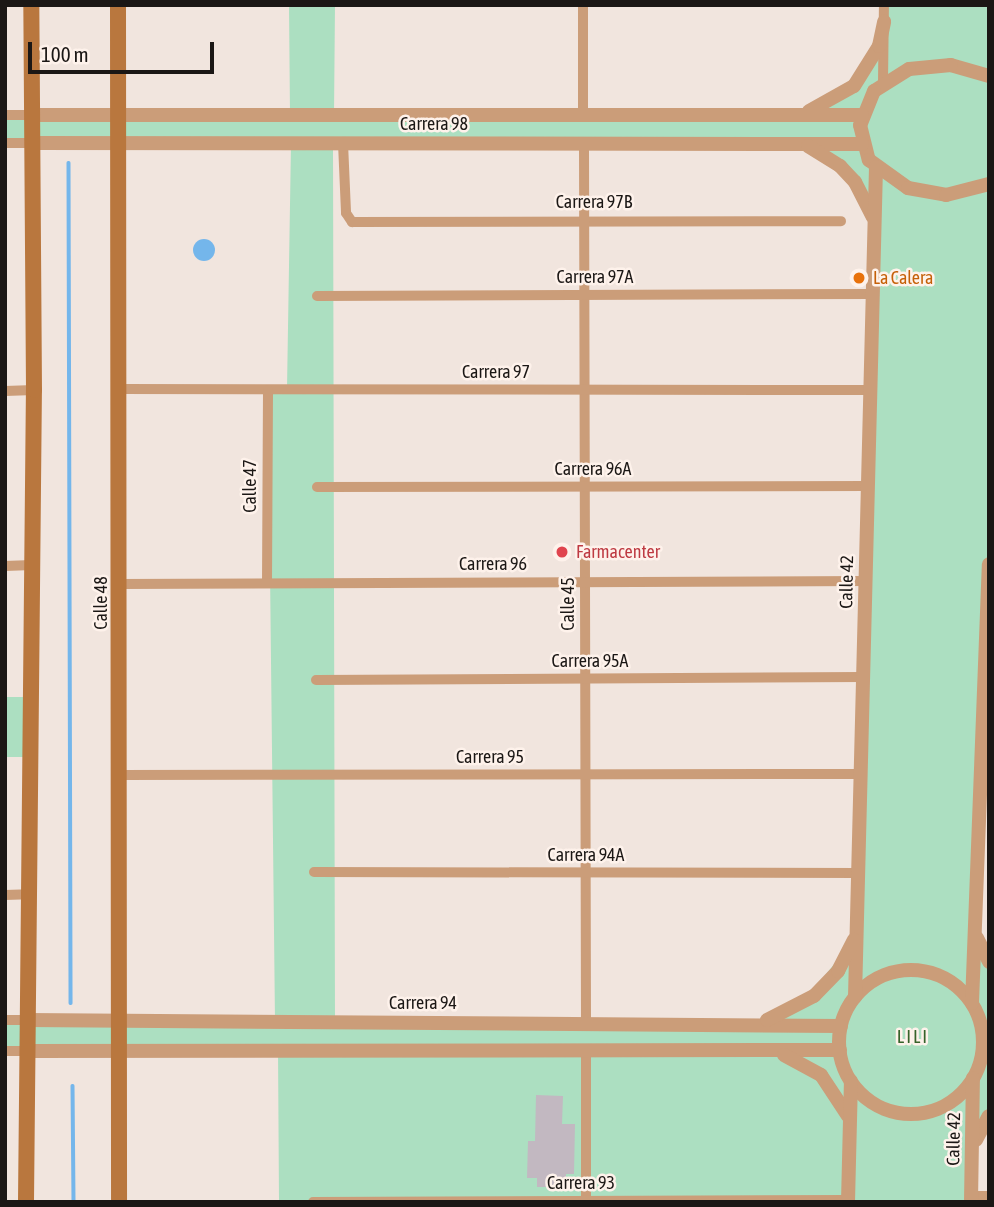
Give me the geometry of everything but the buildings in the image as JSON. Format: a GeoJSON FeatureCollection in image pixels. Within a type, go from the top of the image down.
{"type":"FeatureCollection","features":[{"type":"Feature","properties":{"kind":"main road"},"geometry":{"type":"LineString","coordinates":[[26,1202],[25,1051],[34,390],[31,5]]}},
{"type":"Feature","properties":{"kind":"main road","name":"Calle 48"},"geometry":{"type":"LineString","coordinates":[[118,5],[119,1202]]}},
{"type":"Feature","properties":{"kind":"street"},"geometry":{"type":"LineString","coordinates":[[583,5],[583,116]]}},
{"type":"Feature","properties":{"kind":"street"},"geometry":{"type":"LineString","coordinates":[[884,5],[883,82],[862,116],[862,144],[876,167],[890,179],[926,193],[965,192],[989,184]]}},
{"type":"Feature","properties":{"kind":"street"},"geometry":{"type":"LineString","coordinates":[[788,116],[834,101],[854,86],[879,46],[884,22]]}},
{"type":"Feature","properties":{"kind":"street"},"geometry":{"type":"LineString","coordinates":[[883,82],[909,69],[937,64],[965,67],[989,76]]}},
{"type":"Feature","properties":{"kind":"street","name":"Carrera 98"},"geometry":{"type":"LineString","coordinates":[[5,115],[862,116]]}},
{"type":"Feature","properties":{"kind":"street","name":"Carrera 98"},"geometry":{"type":"LineString","coordinates":[[5,143],[862,144]]}},
{"type":"Feature","properties":{"kind":"street","name":"Carrera 97B"},"geometry":{"type":"LineString","coordinates":[[343,143],[348,219],[841,221]]}},
{"type":"Feature","properties":{"kind":"street","name":"Calle 45"},"geometry":{"type":"LineString","coordinates":[[584,143],[586,1023]]}},
{"type":"Feature","properties":{"kind":"street"},"geometry":{"type":"LineString","coordinates":[[803,144],[840,166],[861,192],[875,221]]}},
{"type":"Feature","properties":{"kind":"street","name":"Calle 42"},"geometry":{"type":"LineString","coordinates":[[855,997],[876,167]]}},
{"type":"Feature","properties":{"kind":"street","name":"Carrera 97A"},"geometry":{"type":"LineString","coordinates":[[317,296],[873,294]]}},
{"type":"Feature","properties":{"kind":"street","name":"Carrera 97"},"geometry":{"type":"LineString","coordinates":[[120,389],[871,390]]}},
{"type":"Feature","properties":{"kind":"street"},"geometry":{"type":"LineString","coordinates":[[5,391],[34,390]]}},
{"type":"Feature","properties":{"kind":"street","name":"Calle 47"},"geometry":{"type":"LineString","coordinates":[[267,583],[268,390]]}},
{"type":"Feature","properties":{"kind":"street","name":"Carrera 96A"},"geometry":{"type":"LineString","coordinates":[[317,487],[868,486]]}},
{"type":"Feature","properties":{"kind":"street"},"geometry":{"type":"LineString","coordinates":[[972,1003],[989,564]]}},
{"type":"Feature","properties":{"kind":"street"},"geometry":{"type":"LineString","coordinates":[[5,566],[32,565]]}},
{"type":"Feature","properties":{"kind":"street","name":"Carrera 96"},"geometry":{"type":"LineString","coordinates":[[120,584],[866,581]]}},
{"type":"Feature","properties":{"kind":"street","name":"Carrera 95A"},"geometry":{"type":"LineString","coordinates":[[316,680],[863,677]]}},
{"type":"Feature","properties":{"kind":"street","name":"Carrera 95"},"geometry":{"type":"LineString","coordinates":[[120,775],[861,774]]}},
{"type":"Feature","properties":{"kind":"street","name":"Carrera 94A"},"geometry":{"type":"LineString","coordinates":[[314,872],[858,873]]}},
{"type":"Feature","properties":{"kind":"street"},"geometry":{"type":"LineString","coordinates":[[5,895],[28,894]]}},
{"type":"Feature","properties":{"kind":"street"},"geometry":{"type":"LineString","coordinates":[[752,1024],[785,1014],[827,984],[846,957],[857,925]]}},
{"type":"Feature","properties":{"kind":"street"},"geometry":{"type":"LineString","coordinates":[[976,935],[989,962]]}},
{"type":"Feature","properties":{"kind":"street"},"geometry":{"type":"LineString","coordinates":[[848,1201],[851,1081],[840,1050],[841,1026],[855,997],[882,976],[915,970],[948,980],[972,1003],[986,1027],[985,1055],[973,1078],[948,1103],[913,1113],[878,1105],[851,1081]]}},
{"type":"Feature","properties":{"kind":"street","name":"Carrera 94"},"geometry":{"type":"LineString","coordinates":[[5,1020],[841,1026]]}},
{"type":"Feature","properties":{"kind":"street"},"geometry":{"type":"LineString","coordinates":[[5,1051],[840,1050]]}},
{"type":"Feature","properties":{"kind":"street"},"geometry":{"type":"LineString","coordinates":[[586,1051],[586,1201]]}},
{"type":"Feature","properties":{"kind":"street"},"geometry":{"type":"LineString","coordinates":[[762,1051],[788,1056],[821,1075],[849,1118]]}},
{"type":"Feature","properties":{"kind":"street","name":"Calle 42"},"geometry":{"type":"LineString","coordinates":[[971,1199],[973,1078]]}},
{"type":"Feature","properties":{"kind":"street"},"geometry":{"type":"LineString","coordinates":[[974,1144],[989,1116]]}},
{"type":"Feature","properties":{"kind":"street"},"geometry":{"type":"LineString","coordinates":[[971,1199],[989,1196]]}},
{"type":"Feature","properties":{"kind":"street","name":"Carrera 93"},"geometry":{"type":"LineString","coordinates":[[313,1202],[848,1201]]}},
{"type":"Feature","properties":{"kind":"green space"},"geometry":{"type":"Polygon","coordinates":[[[289,5],[335,5],[334,115],[812,111],[869,67],[884,5],[989,5],[989,564],[976,935],[989,962],[989,1116],[974,1145],[971,1202],[279,1202],[278,1051],[5,1051],[5,1020],[275,1021],[268,390],[287,389],[291,143],[5,143],[5,115],[290,115],[289,5]],[[333,144],[335,1022],[752,1024],[800,1006],[853,941],[875,221],[855,182],[803,144],[333,144]]]}},
{"type":"Feature","properties":{"kind":"green space"},"geometry":{"type":"Polygon","coordinates":[[[5,697],[30,697],[30,757],[5,757],[5,697]]]}},
{"type":"Feature","properties":{"kind":"water"},"geometry":{"type":"Polygon","coordinates":[[[204,239],[212,242],[215,250],[212,258],[204,261],[196,258],[193,250],[196,242],[204,239]]]}},
{"type":"Feature","properties":{"kind":"waterway"},"geometry":{"type":"LineString","coordinates":[[69,163],[71,1003]]}},
{"type":"Feature","properties":{"kind":"waterway"},"geometry":{"type":"LineString","coordinates":[[73,1086],[74,1202]]}},
{"type":"Feature","properties":{"kind":"place","name":"La Calera"},"geometry":{"type":"Point","coordinates":[859,278]}},
{"type":"Feature","properties":{"kind":"place","name":"Farmacenter"},"geometry":{"type":"Point","coordinates":[562,552]}},
{"type":"Feature","properties":{"kind":"district","name":"LILI"},"geometry":{"type":"Point","coordinates":[913,1037]}}]}
